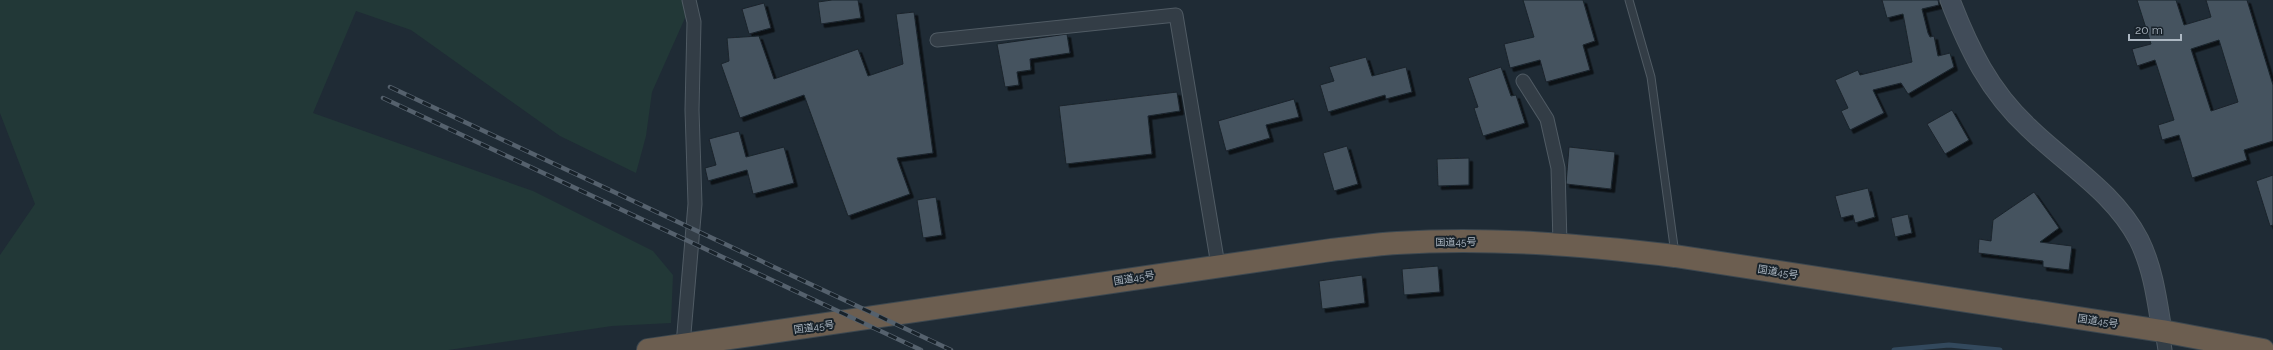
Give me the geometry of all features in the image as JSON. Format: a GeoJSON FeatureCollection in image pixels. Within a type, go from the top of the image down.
{"type":"FeatureCollection","features":[{"type":"Feature","properties":{"kind":"highway","name":"国道45号"},"geometry":{"type":"LineString","coordinates":[[648,350],[1218,265],[1398,243],[1494,241],[1560,244],[1676,256],[2164,340],[2263,350]]}},
{"type":"Feature","properties":{"kind":"street"},"geometry":{"type":"LineString","coordinates":[[683,345],[695,204],[692,110],[694,22],[689,0]]}},
{"type":"Feature","properties":{"kind":"street"},"geometry":{"type":"LineString","coordinates":[[1950,0],[1974,59],[2005,101],[2028,128],[2103,192],[2122,214],[2138,239],[2147,258],[2153,278],[2164,340]]}},
{"type":"Feature","properties":{"kind":"street"},"geometry":{"type":"LineString","coordinates":[[937,40],[1176,15],[1218,265]]}},
{"type":"Feature","properties":{"kind":"street"},"geometry":{"type":"LineString","coordinates":[[1523,81],[1547,119],[1558,168],[1560,244]]}},
{"type":"Feature","properties":{"kind":"lane"},"geometry":{"type":"LineString","coordinates":[[1629,0],[1651,77],[1676,256]]}},
{"type":"Feature","properties":{"kind":"green space"},"geometry":{"type":"Polygon","coordinates":[[[0,0],[693,0],[652,92],[646,136],[636,173],[560,136],[411,30],[356,11],[313,113],[533,191],[653,251],[673,275],[671,323],[612,326],[448,350],[0,350],[0,255],[35,204],[0,113],[0,0]]]}},
{"type":"Feature","properties":{"kind":"building"},"geometry":{"type":"Polygon","coordinates":[[[832,0],[858,0],[861,18],[821,24],[818,2],[832,0]]]}},
{"type":"Feature","properties":{"kind":"building"},"geometry":{"type":"Polygon","coordinates":[[[1523,0],[1583,0],[1595,41],[1583,45],[1590,70],[1546,82],[1540,60],[1510,68],[1504,44],[1534,37],[1523,0]]]}},
{"type":"Feature","properties":{"kind":"building"},"geometry":{"type":"Polygon","coordinates":[[[1882,0],[1938,0],[1939,5],[1922,9],[1928,33],[1930,37],[1934,36],[1938,56],[1950,53],[1954,67],[1908,94],[1901,83],[1873,90],[1884,113],[1850,130],[1841,111],[1848,108],[1835,80],[1858,70],[1860,75],[1912,62],[1903,14],[1887,18],[1882,0]]]}},
{"type":"Feature","properties":{"kind":"building"},"geometry":{"type":"Polygon","coordinates":[[[2137,0],[2176,0],[2184,25],[2211,17],[2206,0],[2247,0],[2273,85],[2273,141],[2244,150],[2247,160],[2192,178],[2179,135],[2162,140],[2158,125],[2174,120],[2155,60],[2137,66],[2132,49],[2151,44],[2137,0]],[[2219,40],[2191,49],[2211,111],[2238,102],[2219,40]]]}},
{"type":"Feature","properties":{"kind":"building"},"geometry":{"type":"Polygon","coordinates":[[[764,3],[771,28],[749,34],[742,9],[764,3]]]}},
{"type":"Feature","properties":{"kind":"building"},"geometry":{"type":"Polygon","coordinates":[[[914,12],[933,153],[897,158],[910,194],[848,216],[804,95],[740,118],[721,64],[729,61],[727,38],[759,36],[774,79],[858,49],[868,76],[903,64],[896,14],[914,12]]]}},
{"type":"Feature","properties":{"kind":"building"},"geometry":{"type":"Polygon","coordinates":[[[1067,34],[1070,53],[1030,59],[1031,70],[1017,72],[1019,85],[1005,87],[997,44],[1067,34]]]}},
{"type":"Feature","properties":{"kind":"building"},"geometry":{"type":"Polygon","coordinates":[[[1366,57],[1372,76],[1406,67],[1412,92],[1386,99],[1385,95],[1328,112],[1320,85],[1334,81],[1329,67],[1366,57]]]}},
{"type":"Feature","properties":{"kind":"building"},"geometry":{"type":"Polygon","coordinates":[[[1501,67],[1511,96],[1516,95],[1525,123],[1483,136],[1474,108],[1478,107],[1468,78],[1501,67]]]}},
{"type":"Feature","properties":{"kind":"building"},"geometry":{"type":"Polygon","coordinates":[[[1177,92],[1180,111],[1148,116],[1152,154],[1066,164],[1059,106],[1177,92]]]}},
{"type":"Feature","properties":{"kind":"building"},"geometry":{"type":"Polygon","coordinates":[[[1294,99],[1299,117],[1266,125],[1270,138],[1226,151],[1218,121],[1294,99]]]}},
{"type":"Feature","properties":{"kind":"building"},"geometry":{"type":"Polygon","coordinates":[[[1952,110],[1969,140],[1945,154],[1927,124],[1952,110]]]}},
{"type":"Feature","properties":{"kind":"building"},"geometry":{"type":"Polygon","coordinates":[[[739,131],[746,157],[784,147],[794,183],[753,194],[747,170],[708,181],[705,168],[716,165],[709,139],[739,131]]]}},
{"type":"Feature","properties":{"kind":"building"},"geometry":{"type":"Polygon","coordinates":[[[1347,146],[1358,184],[1334,191],[1323,153],[1347,146]]]}},
{"type":"Feature","properties":{"kind":"building"},"geometry":{"type":"Polygon","coordinates":[[[1569,147],[1615,152],[1611,189],[1566,184],[1569,147]]]}},
{"type":"Feature","properties":{"kind":"building"},"geometry":{"type":"Polygon","coordinates":[[[1469,158],[1469,185],[1438,186],[1437,159],[1469,158]]]}},
{"type":"Feature","properties":{"kind":"building"},"geometry":{"type":"Polygon","coordinates":[[[2273,175],[2273,225],[2270,226],[2256,181],[2273,175]]]}},
{"type":"Feature","properties":{"kind":"building"},"geometry":{"type":"Polygon","coordinates":[[[1868,188],[1875,217],[1855,223],[1853,215],[1841,218],[1835,196],[1868,188]]]}},
{"type":"Feature","properties":{"kind":"building"},"geometry":{"type":"Polygon","coordinates":[[[2034,192],[2059,228],[2040,242],[2072,246],[2069,270],[2043,267],[2043,261],[1978,253],[1979,239],[1991,241],[1993,220],[2034,192]]]}},
{"type":"Feature","properties":{"kind":"building"},"geometry":{"type":"Polygon","coordinates":[[[936,197],[942,235],[923,238],[917,200],[936,197]]]}},
{"type":"Feature","properties":{"kind":"building"},"geometry":{"type":"Polygon","coordinates":[[[1908,214],[1912,233],[1895,237],[1891,218],[1908,214]]]}},
{"type":"Feature","properties":{"kind":"building"},"geometry":{"type":"Polygon","coordinates":[[[1438,266],[1440,292],[1404,295],[1402,269],[1438,266]]]}},
{"type":"Feature","properties":{"kind":"building"},"geometry":{"type":"Polygon","coordinates":[[[1362,275],[1365,303],[1322,309],[1319,281],[1362,275]]]}},
{"type":"Feature","properties":{"kind":"waterway"},"geometry":{"type":"LineString","coordinates":[[1894,350],[1949,345],[2000,350]]}},
{"type":"Feature","properties":{"kind":"railway"},"geometry":{"type":"LineString","coordinates":[[390,87],[951,350]]}},
{"type":"Feature","properties":{"kind":"railway"},"geometry":{"type":"LineString","coordinates":[[383,98],[921,350]]}}]}
